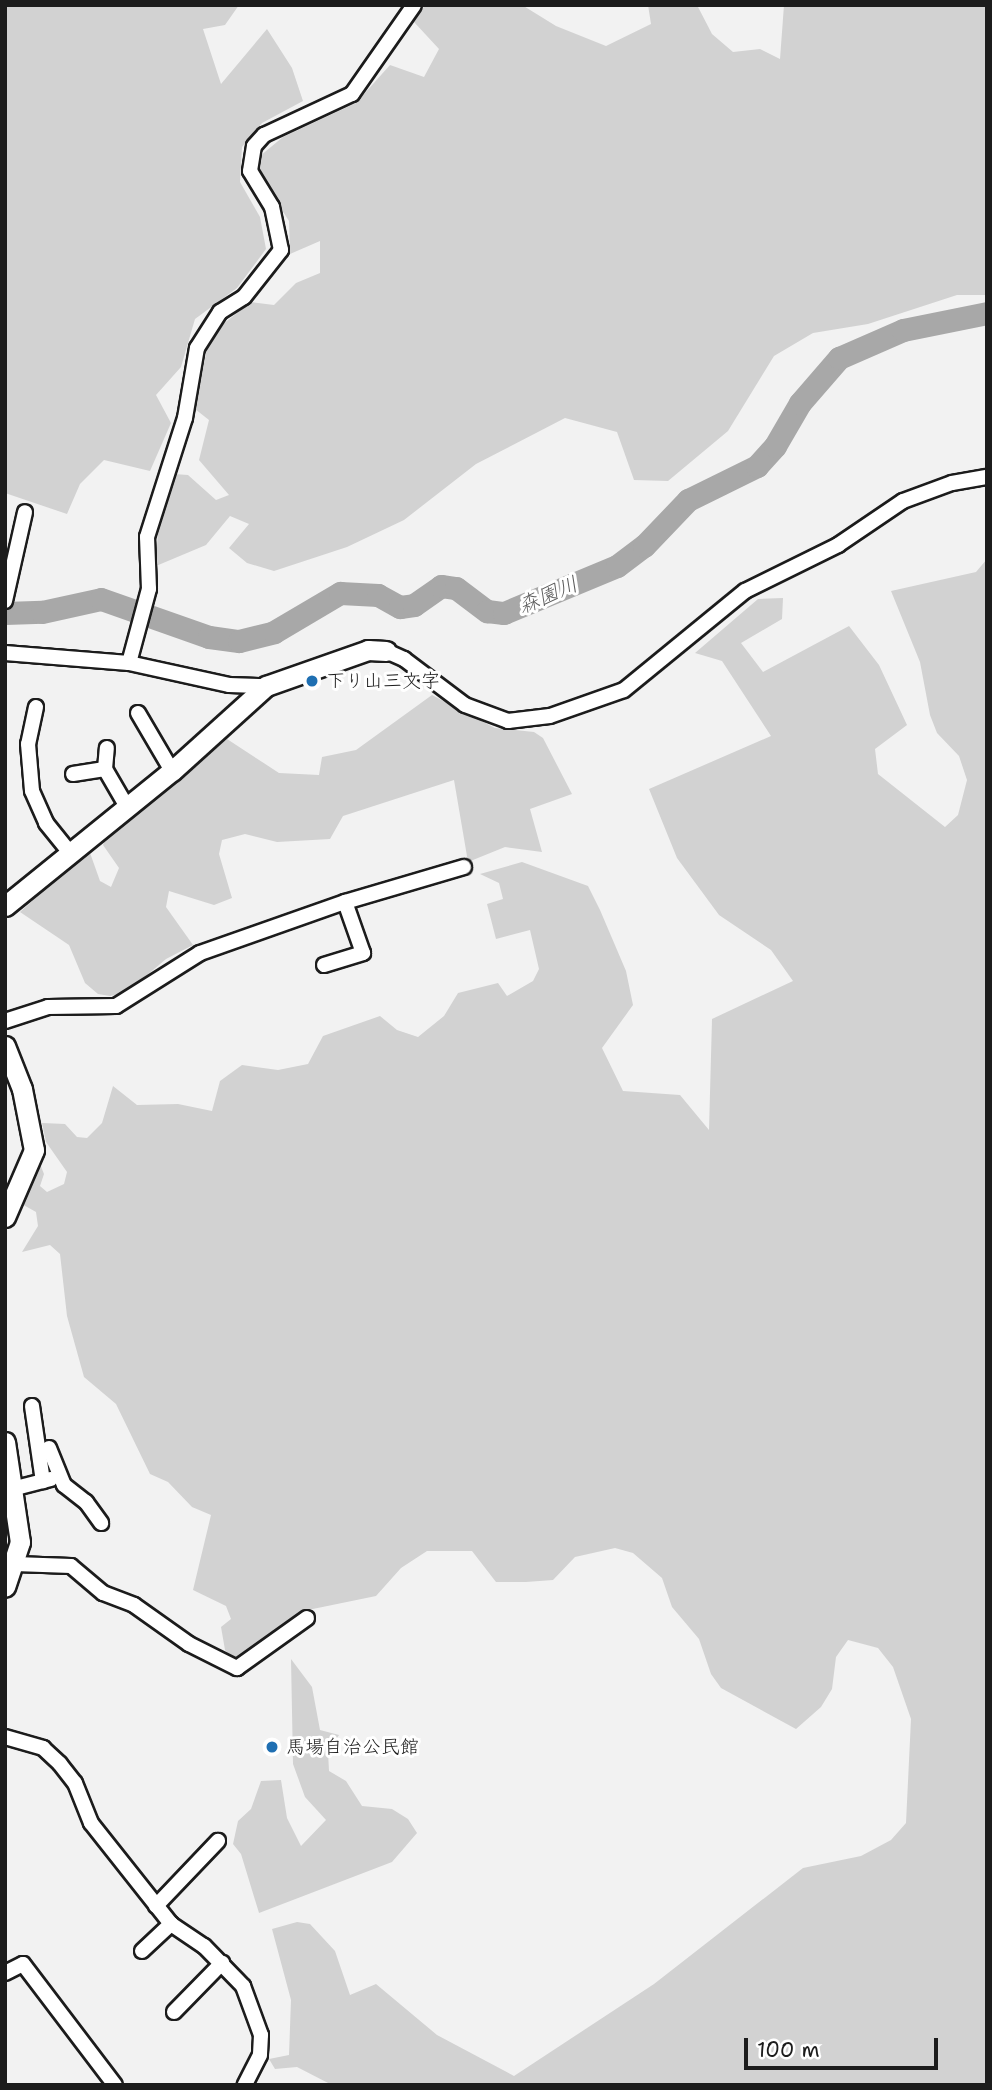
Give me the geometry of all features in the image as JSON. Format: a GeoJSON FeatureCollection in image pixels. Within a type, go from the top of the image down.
{"type":"FeatureCollection","features":[{"type":"Feature","properties":{"kind":"street"},"geometry":{"type":"LineString","coordinates":[[129,663],[149,589],[147,537],[185,418],[197,348],[220,312],[244,297],[281,250],[281,232],[271,207],[250,171],[254,146],[264,135],[352,94],[414,5]]}},
{"type":"Feature","properties":{"kind":"street"},"geometry":{"type":"LineString","coordinates":[[5,653],[129,663],[229,685],[266,686],[368,650],[386,651],[404,659],[465,705],[508,720],[550,716],[624,690],[745,591],[854,536],[903,501],[952,483],[987,477]]}},
{"type":"Feature","properties":{"kind":"street"},"geometry":{"type":"LineString","coordinates":[[5,601],[25,512]]}},
{"type":"Feature","properties":{"kind":"street"},"geometry":{"type":"LineString","coordinates":[[5,906],[172,771],[266,686]]}},
{"type":"Feature","properties":{"kind":"street"},"geometry":{"type":"LineString","coordinates":[[36,707],[28,744],[32,791],[46,823],[70,853]]}},
{"type":"Feature","properties":{"kind":"street"},"geometry":{"type":"LineString","coordinates":[[138,713],[172,771]]}},
{"type":"Feature","properties":{"kind":"street"},"geometry":{"type":"LineString","coordinates":[[107,748],[105,769],[127,807]]}},
{"type":"Feature","properties":{"kind":"street"},"geometry":{"type":"LineString","coordinates":[[73,774],[105,769]]}},
{"type":"Feature","properties":{"kind":"street"},"geometry":{"type":"LineString","coordinates":[[5,1021],[48,1007],[116,1006],[200,953],[345,902],[464,867]]}},
{"type":"Feature","properties":{"kind":"street"},"geometry":{"type":"LineString","coordinates":[[324,965],[362,953],[345,902]]}},
{"type":"Feature","properties":{"kind":"street"},"geometry":{"type":"LineString","coordinates":[[5,1046],[22,1088],[34,1140],[14,1181],[5,1217]]}},
{"type":"Feature","properties":{"kind":"street"},"geometry":{"type":"LineString","coordinates":[[32,1406],[43,1480]]}},
{"type":"Feature","properties":{"kind":"street"},"geometry":{"type":"LineString","coordinates":[[5,1442],[20,1529],[15,1564],[5,1587]]}},
{"type":"Feature","properties":{"kind":"street"},"geometry":{"type":"LineString","coordinates":[[49,1448],[60,1476],[101,1523]]}},
{"type":"Feature","properties":{"kind":"street"},"geometry":{"type":"LineString","coordinates":[[12,1489],[60,1476]]}},
{"type":"Feature","properties":{"kind":"street"},"geometry":{"type":"LineString","coordinates":[[15,1564],[71,1566],[103,1592],[134,1605],[189,1644],[237,1668],[307,1618]]}},
{"type":"Feature","properties":{"kind":"street"},"geometry":{"type":"LineString","coordinates":[[5,1737],[43,1748],[60,1765],[75,1783],[91,1823],[156,1906],[171,1924],[222,1963],[243,1986],[261,2035],[260,2055],[245,2085]]}},
{"type":"Feature","properties":{"kind":"street"},"geometry":{"type":"LineString","coordinates":[[156,1906],[218,1841]]}},
{"type":"Feature","properties":{"kind":"street"},"geometry":{"type":"LineString","coordinates":[[142,1951],[171,1924]]}},
{"type":"Feature","properties":{"kind":"street"},"geometry":{"type":"LineString","coordinates":[[174,2012],[222,1963]]}},
{"type":"Feature","properties":{"kind":"street"},"geometry":{"type":"LineString","coordinates":[[5,1973],[23,1964],[114,2085]]}},
{"type":"Feature","properties":{"kind":"shaded area"},"geometry":{"type":"Polygon","coordinates":[[[5,5],[239,5],[225,25],[203,29],[221,84],[267,29],[292,68],[303,101],[262,123],[242,147],[240,182],[260,217],[266,249],[237,288],[195,319],[181,367],[156,395],[171,423],[150,471],[104,460],[80,484],[67,514],[5,493],[5,5]]]}},
{"type":"Feature","properties":{"kind":"shaded area"},"geometry":{"type":"Polygon","coordinates":[[[425,5],[522,5],[556,26],[606,46],[651,24],[648,5],[697,5],[712,34],[733,52],[760,49],[780,59],[784,5],[987,5],[987,295],[957,295],[868,324],[813,333],[774,356],[728,431],[668,481],[634,480],[617,432],[565,418],[476,464],[404,520],[347,547],[274,571],[247,563],[229,548],[249,524],[230,516],[206,545],[156,566],[158,529],[174,474],[188,475],[216,500],[229,495],[199,460],[209,420],[195,409],[207,348],[218,328],[251,302],[274,305],[296,283],[320,273],[320,241],[290,254],[289,221],[258,173],[260,156],[283,137],[356,103],[390,65],[424,77],[439,49],[414,22],[425,5]]]}},
{"type":"Feature","properties":{"kind":"shaded area"},"geometry":{"type":"Polygon","coordinates":[[[987,559],[987,2085],[332,2085],[297,2067],[275,2069],[269,2059],[289,2055],[291,2000],[272,1929],[297,1922],[310,1924],[335,1951],[350,1995],[376,1984],[437,2035],[514,2076],[654,1984],[803,1868],[861,1856],[891,1840],[906,1823],[911,1719],[893,1667],[878,1648],[848,1640],[836,1657],[832,1689],[821,1707],[796,1729],[721,1688],[711,1674],[699,1639],[672,1607],[662,1578],[633,1553],[615,1548],[575,1557],[553,1580],[526,1582],[496,1582],[472,1551],[427,1551],[401,1568],[376,1596],[303,1611],[236,1663],[225,1650],[221,1627],[231,1619],[226,1606],[193,1590],[211,1515],[192,1507],[168,1482],[150,1474],[116,1404],[84,1377],[67,1316],[60,1254],[50,1245],[22,1252],[38,1226],[36,1212],[20,1203],[35,1167],[40,1164],[44,1174],[40,1186],[47,1192],[64,1184],[67,1172],[46,1142],[42,1123],[65,1124],[77,1137],[87,1138],[102,1123],[113,1086],[137,1105],[178,1104],[212,1111],[220,1081],[242,1065],[278,1070],[308,1064],[323,1036],[380,1016],[397,1030],[418,1037],[444,1016],[458,993],[498,983],[507,996],[533,981],[539,969],[530,930],[496,939],[487,904],[503,899],[499,883],[480,874],[522,862],[588,886],[600,910],[626,971],[633,1005],[602,1048],[623,1091],[680,1095],[709,1130],[712,1019],[793,981],[771,950],[719,915],[677,858],[649,789],[771,736],[722,661],[695,653],[758,599],[783,598],[782,619],[741,643],[763,672],[849,626],[879,665],[907,725],[875,749],[878,774],[945,827],[958,815],[967,780],[959,756],[937,733],[930,715],[920,662],[891,591],[976,572],[987,559]]]}},
{"type":"Feature","properties":{"kind":"shaded area"},"geometry":{"type":"Polygon","coordinates":[[[432,695],[495,728],[534,732],[543,738],[572,794],[530,809],[542,852],[505,847],[468,862],[454,780],[343,816],[330,839],[277,842],[245,834],[222,840],[219,854],[232,898],[214,905],[169,891],[166,907],[193,945],[166,959],[127,992],[110,996],[98,994],[85,983],[69,945],[20,912],[89,850],[100,881],[111,887],[119,868],[103,845],[106,838],[227,739],[279,773],[319,775],[322,757],[356,750],[432,695]]]}},
{"type":"Feature","properties":{"kind":"shaded area"},"geometry":{"type":"Polygon","coordinates":[[[291,1659],[312,1687],[320,1730],[339,1735],[328,1752],[329,1771],[346,1781],[362,1806],[392,1809],[408,1819],[417,1833],[392,1862],[259,1913],[241,1854],[233,1844],[238,1821],[251,1809],[261,1781],[281,1780],[287,1818],[301,1846],[326,1820],[305,1797],[293,1764],[291,1659]]]}},
{"type":"Feature","properties":{"kind":"waterway","name":"森園川"},"geometry":{"type":"LineString","coordinates":[[5,613],[42,612],[101,599],[209,637],[239,641],[274,632],[340,593],[378,595],[400,607],[414,605],[441,586],[456,588],[487,611],[504,613],[617,566],[644,546],[688,500],[757,466],[775,446],[800,403],[839,358],[903,330],[987,313]]}},
{"type":"Feature","properties":{"kind":"place","name":"下り山三文字"},"geometry":{"type":"Point","coordinates":[312,681]}},
{"type":"Feature","properties":{"kind":"place","name":"馬場自治公民館"},"geometry":{"type":"Point","coordinates":[272,1747]}}]}
